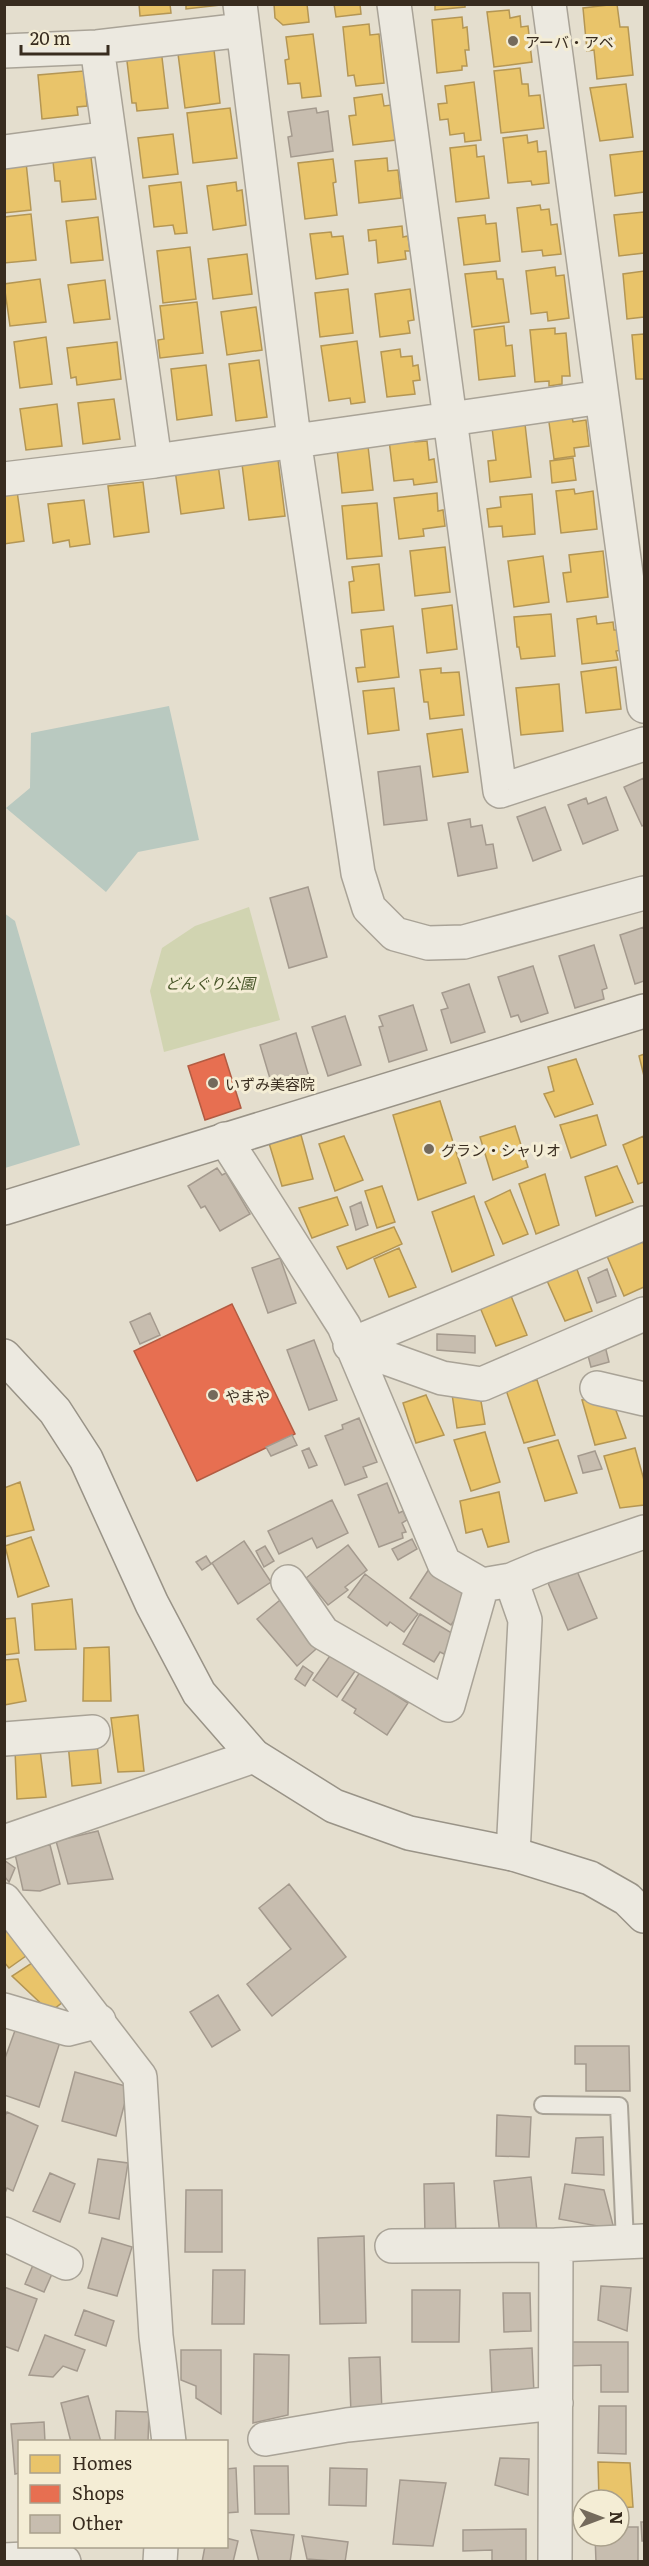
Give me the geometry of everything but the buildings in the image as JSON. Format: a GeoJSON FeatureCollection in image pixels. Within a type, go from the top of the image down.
{"type":"FeatureCollection","features":[{"type":"Feature","properties":{"kind":"street"},"geometry":{"type":"LineString","coordinates":[[394,4],[500,791],[645,744]]}},
{"type":"Feature","properties":{"kind":"street"},"geometry":{"type":"LineString","coordinates":[[549,4],[645,706]]}},
{"type":"Feature","properties":{"kind":"street"},"geometry":{"type":"LineString","coordinates":[[4,51],[98,47],[242,17],[294,439],[358,873],[369,908],[395,934],[428,943],[464,942],[645,893]]}},
{"type":"Feature","properties":{"kind":"street"},"geometry":{"type":"LineString","coordinates":[[98,47],[154,461]]}},
{"type":"Feature","properties":{"kind":"street"},"geometry":{"type":"LineString","coordinates":[[4,152],[110,138]]}},
{"type":"Feature","properties":{"kind":"street"},"geometry":{"type":"LineString","coordinates":[[4,479],[154,461],[294,439],[602,397]]}},
{"type":"Feature","properties":{"kind":"street"},"geometry":{"type":"LineString","coordinates":[[4,1208],[645,1011]]}},
{"type":"Feature","properties":{"kind":"street"},"geometry":{"type":"LineString","coordinates":[[225,1139],[344,1326],[350,1345],[444,1563],[496,1582],[525,1620],[513,1854]]}},
{"type":"Feature","properties":{"kind":"street"},"geometry":{"type":"LineString","coordinates":[[350,1345],[645,1223]]}},
{"type":"Feature","properties":{"kind":"street"},"geometry":{"type":"LineString","coordinates":[[350,1345],[442,1378],[482,1384],[645,1314]]}},
{"type":"Feature","properties":{"kind":"street"},"geometry":{"type":"LineString","coordinates":[[4,1356],[55,1410],[86,1459],[152,1604],[199,1693],[254,1756],[334,1806],[409,1833],[513,1854],[590,1878],[627,1899],[645,1916]]}},
{"type":"Feature","properties":{"kind":"street"},"geometry":{"type":"LineString","coordinates":[[597,1388],[645,1399]]}},
{"type":"Feature","properties":{"kind":"street"},"geometry":{"type":"LineString","coordinates":[[496,1582],[645,1532]]}},
{"type":"Feature","properties":{"kind":"street"},"geometry":{"type":"LineString","coordinates":[[288,1582],[323,1633],[448,1705],[496,1582]]}},
{"type":"Feature","properties":{"kind":"street"},"geometry":{"type":"LineString","coordinates":[[4,1739],[93,1732]]}},
{"type":"Feature","properties":{"kind":"street"},"geometry":{"type":"LineString","coordinates":[[4,1842],[254,1756]]}},
{"type":"Feature","properties":{"kind":"street"},"geometry":{"type":"LineString","coordinates":[[4,1900],[140,2077],[156,2336],[169,2440]]}},
{"type":"Feature","properties":{"kind":"street"},"geometry":{"type":"LineString","coordinates":[[4,2010],[68,2029],[99,2021]]}},
{"type":"Feature","properties":{"kind":"street"},"geometry":{"type":"LineString","coordinates":[[4,2234],[66,2263]]}},
{"type":"Feature","properties":{"kind":"street"},"geometry":{"type":"LineString","coordinates":[[392,2246],[635,2242]]}},
{"type":"Feature","properties":{"kind":"street"},"geometry":{"type":"LineString","coordinates":[[555,2562],[556,2245]]}},
{"type":"Feature","properties":{"kind":"street"},"geometry":{"type":"LineString","coordinates":[[265,2439],[347,2425],[556,2403]]}},
{"type":"Feature","properties":{"kind":"street"},"geometry":{"type":"LineString","coordinates":[[4,2560],[46,2558],[64,2562]]}},
{"type":"Feature","properties":{"kind":"lane"},"geometry":{"type":"LineString","coordinates":[[543,2104],[619,2106],[635,2242]]}},
{"type":"Feature","properties":{"kind":"green space","name":"どんぐり公園"},"geometry":{"type":"Polygon","coordinates":[[[249,907],[280,1020],[164,1052],[150,991],[162,948],[195,926],[249,907]]]}},
{"type":"Feature","properties":{"kind":"shaded area"},"geometry":{"type":"Polygon","coordinates":[[[169,706],[199,840],[138,852],[106,892],[6,808],[30,788],[31,733],[169,706]]]}},
{"type":"Feature","properties":{"kind":"shaded area"},"geometry":{"type":"Polygon","coordinates":[[[4,913],[15,921],[80,1145],[5,1168],[4,913]]]}},
{"type":"Feature","properties":{"kind":"place","name":"アーバ・アベ"},"geometry":{"type":"Point","coordinates":[513,41]}},
{"type":"Feature","properties":{"kind":"place","name":"いずみ美容院"},"geometry":{"type":"Point","coordinates":[213,1083]}},
{"type":"Feature","properties":{"kind":"place","name":"グラン・シャリオ"},"geometry":{"type":"Point","coordinates":[429,1149]}},
{"type":"Feature","properties":{"kind":"place","name":"やまや"},"geometry":{"type":"Point","coordinates":[213,1395]}}]}
